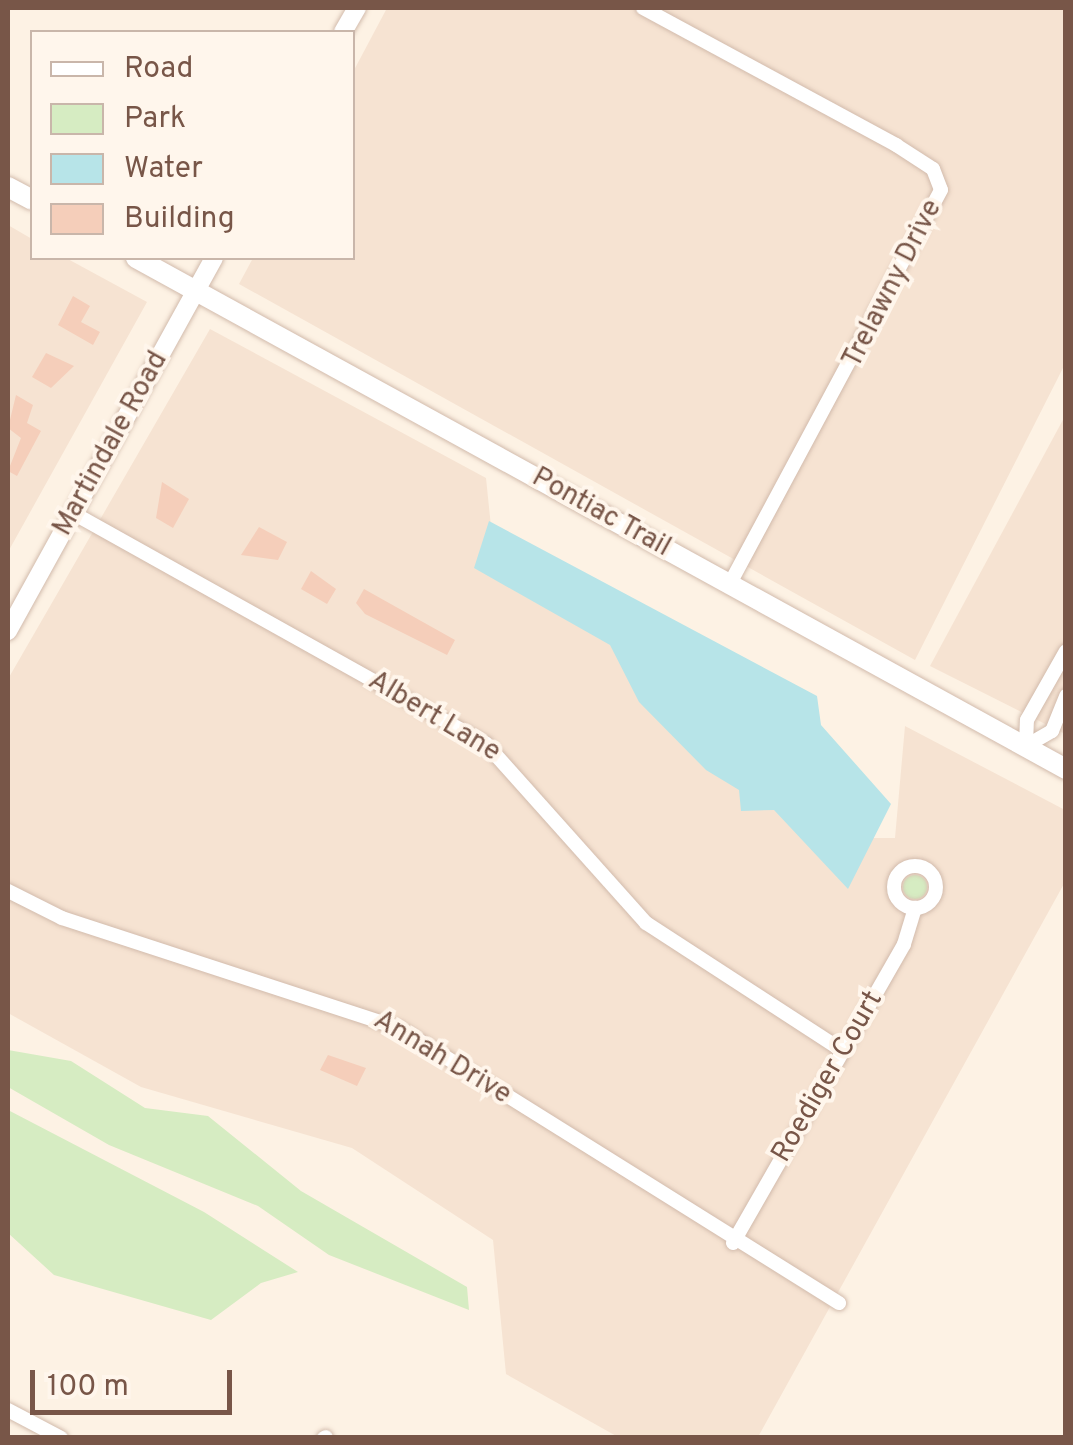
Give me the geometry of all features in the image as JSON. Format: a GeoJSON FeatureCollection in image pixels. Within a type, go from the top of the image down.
{"type":"FeatureCollection","features":[{"type":"Feature","properties":{"kind":"main road"},"geometry":{"type":"LineString","coordinates":[[8,186],[30,199]]}},
{"type":"Feature","properties":{"kind":"main road","name":"Pontiac Trail"},"geometry":{"type":"LineString","coordinates":[[140,260],[1066,769]]}},
{"type":"Feature","properties":{"kind":"street"},"geometry":{"type":"LineString","coordinates":[[343,30],[357,8]]}},
{"type":"Feature","properties":{"kind":"street","name":"Trelawny Drive"},"geometry":{"type":"LineString","coordinates":[[643,8],[896,145],[933,169],[941,190],[730,583]]}},
{"type":"Feature","properties":{"kind":"street","name":"Martindale Road"},"geometry":{"type":"LineString","coordinates":[[8,631],[213,260]]}},
{"type":"Feature","properties":{"kind":"street","name":"Albert Lane"},"geometry":{"type":"LineString","coordinates":[[73,513],[478,738],[646,923],[843,1051]]}},
{"type":"Feature","properties":{"kind":"street"},"geometry":{"type":"LineString","coordinates":[[1026,746],[1027,720],[1066,651]]}},
{"type":"Feature","properties":{"kind":"street"},"geometry":{"type":"LineString","coordinates":[[1026,746],[1052,732],[1066,696]]}},
{"type":"Feature","properties":{"kind":"street","name":"Annah Drive"},"geometry":{"type":"LineString","coordinates":[[8,891],[62,918],[400,1028],[733,1243],[839,1303]]}},
{"type":"Feature","properties":{"kind":"street","name":"Roediger Court"},"geometry":{"type":"LineString","coordinates":[[733,1243],[843,1051],[915,908]]}},
{"type":"Feature","properties":{"kind":"street"},"geometry":{"type":"LineString","coordinates":[[8,1410],[61,1438]]}},
{"type":"Feature","properties":{"kind":"shaded area"},"geometry":{"type":"Polygon","coordinates":[[[387,8],[1065,8],[1065,364],[915,660],[239,284],[252,260],[355,260],[355,68],[387,8]]]}},
{"type":"Feature","properties":{"kind":"shaded area"},"geometry":{"type":"Polygon","coordinates":[[[8,225],[30,238],[30,260],[70,260],[147,302],[8,552],[8,225]]]}},
{"type":"Feature","properties":{"kind":"shaded area"},"geometry":{"type":"Polygon","coordinates":[[[210,329],[486,478],[493,546],[848,838],[895,838],[905,726],[1065,810],[1065,882],[758,1437],[618,1437],[506,1374],[493,1240],[352,1148],[141,1087],[8,1013],[8,679],[210,329]]]}},
{"type":"Feature","properties":{"kind":"shaded area"},"geometry":{"type":"Polygon","coordinates":[[[1065,416],[1065,734],[930,666],[1065,416]]]}},
{"type":"Feature","properties":{"kind":"green space"},"geometry":{"type":"Polygon","coordinates":[[[915,875],[924,878],[924,896],[915,899],[906,896],[903,887],[906,878],[915,875]]]}},
{"type":"Feature","properties":{"kind":"green space"},"geometry":{"type":"Polygon","coordinates":[[[8,1050],[71,1061],[145,1108],[208,1116],[301,1191],[467,1287],[469,1310],[329,1255],[258,1206],[109,1145],[8,1087],[8,1050]]]}},
{"type":"Feature","properties":{"kind":"green space"},"geometry":{"type":"Polygon","coordinates":[[[8,1110],[204,1212],[298,1272],[261,1283],[211,1320],[54,1275],[8,1233],[8,1110]]]}},
{"type":"Feature","properties":{"kind":"water"},"geometry":{"type":"Polygon","coordinates":[[[489,521],[817,696],[821,725],[891,804],[848,889],[774,810],[741,811],[739,790],[706,770],[639,702],[610,645],[474,568],[489,521]]]}},
{"type":"Feature","properties":{"kind":"building"},"geometry":{"type":"Polygon","coordinates":[[[73,296],[90,306],[81,322],[100,332],[93,345],[58,325],[73,296]]]}},
{"type":"Feature","properties":{"kind":"building"},"geometry":{"type":"Polygon","coordinates":[[[46,353],[74,366],[51,388],[32,377],[46,353]]]}},
{"type":"Feature","properties":{"kind":"building"},"geometry":{"type":"Polygon","coordinates":[[[16,395],[33,405],[27,423],[41,431],[17,476],[8,471],[21,438],[8,428],[16,395]]]}},
{"type":"Feature","properties":{"kind":"building"},"geometry":{"type":"Polygon","coordinates":[[[162,482],[189,499],[173,528],[156,518],[162,482]]]}},
{"type":"Feature","properties":{"kind":"building"},"geometry":{"type":"Polygon","coordinates":[[[259,527],[287,542],[278,560],[241,555],[259,527]]]}},
{"type":"Feature","properties":{"kind":"building"},"geometry":{"type":"Polygon","coordinates":[[[311,571],[336,589],[327,604],[301,589],[311,571]]]}},
{"type":"Feature","properties":{"kind":"building"},"geometry":{"type":"Polygon","coordinates":[[[364,589],[455,640],[447,655],[365,614],[356,603],[364,589]]]}},
{"type":"Feature","properties":{"kind":"building"},"geometry":{"type":"Polygon","coordinates":[[[328,1055],[366,1068],[357,1086],[320,1070],[328,1055]]]}}]}
